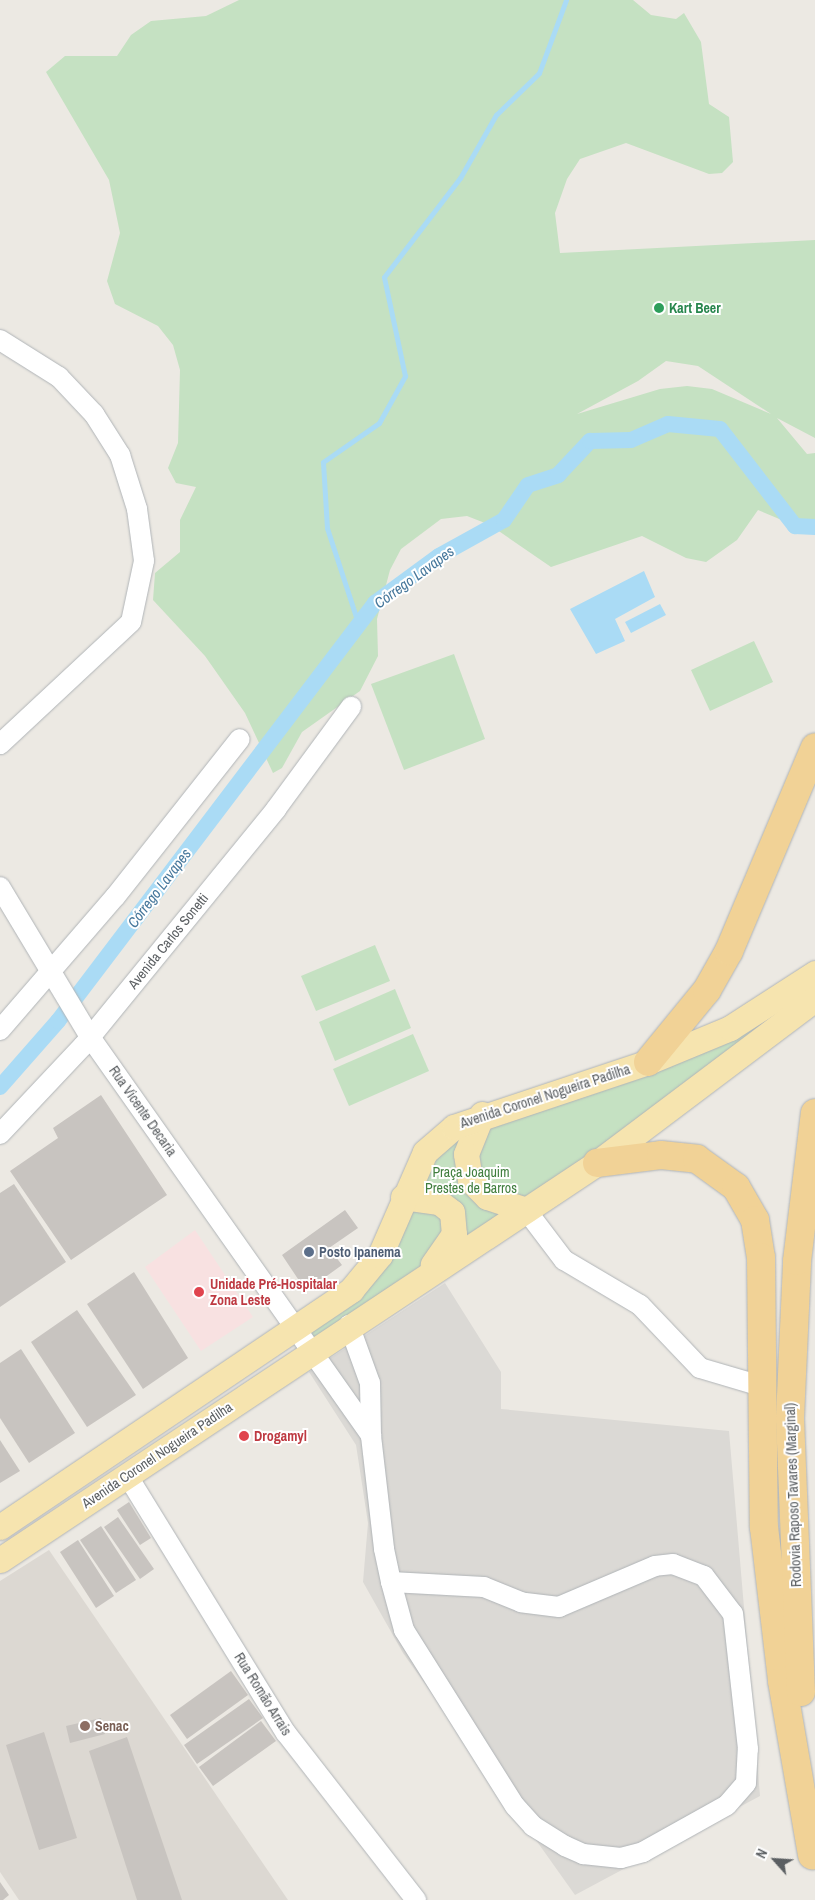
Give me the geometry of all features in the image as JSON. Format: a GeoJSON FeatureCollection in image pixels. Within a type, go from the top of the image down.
{"type":"FeatureCollection","features":[{"type":"Feature","properties":{"kind":"highway"},"geometry":{"type":"LineString","coordinates":[[648,1062],[708,990],[729,951],[815,747]]}},
{"type":"Feature","properties":{"kind":"highway","name":"Rodovia Raposo Tavares (Marginal)"},"geometry":{"type":"LineString","coordinates":[[813,1866],[789,1469],[797,1261],[815,1113]]}},
{"type":"Feature","properties":{"kind":"highway"},"geometry":{"type":"LineString","coordinates":[[597,1163],[679,1155],[712,1167],[736,1187],[755,1220],[760,1240],[760,1386],[769,1580],[813,1866]]}},
{"type":"Feature","properties":{"kind":"main road","name":"Avenida Coronel Nogueira Padilha"},"geometry":{"type":"LineString","coordinates":[[0,1527],[298,1328],[369,1272],[416,1165],[436,1139],[482,1114],[648,1062],[755,1014],[815,973]]}},
{"type":"Feature","properties":{"kind":"main road","name":"Avenida Coronel Nogueira Padilha"},"geometry":{"type":"LineString","coordinates":[[0,1560],[314,1351],[424,1275],[597,1163],[815,999]]}},
{"type":"Feature","properties":{"kind":"main road"},"geometry":{"type":"LineString","coordinates":[[482,1114],[466,1154],[470,1180],[487,1197],[526,1210]]}},
{"type":"Feature","properties":{"kind":"main road"},"geometry":{"type":"LineString","coordinates":[[403,1197],[439,1202],[455,1219],[450,1242],[424,1275]]}},
{"type":"Feature","properties":{"kind":"street"},"geometry":{"type":"LineString","coordinates":[[0,340],[59,377],[99,422],[120,455],[137,509],[144,561],[131,622],[0,744]]}},
{"type":"Feature","properties":{"kind":"street","name":"Avenida Carlos Sonetti"},"geometry":{"type":"LineString","coordinates":[[0,1134],[59,1073],[86,1031],[276,809],[351,707]]}},
{"type":"Feature","properties":{"kind":"street"},"geometry":{"type":"LineString","coordinates":[[0,1030],[54,982],[115,897],[240,739]]}},
{"type":"Feature","properties":{"kind":"street","name":"Rua Vicente Decaria"},"geometry":{"type":"LineString","coordinates":[[0,888],[8,922],[28,939],[86,1031],[298,1328]]}},
{"type":"Feature","properties":{"kind":"street"},"geometry":{"type":"LineString","coordinates":[[28,939],[45,950],[56,948],[115,897]]}},
{"type":"Feature","properties":{"kind":"street","name":"Avenida Carlos Sonetti"},"geometry":{"type":"LineString","coordinates":[[59,1073],[84,1062],[114,1071]]}},
{"type":"Feature","properties":{"kind":"street"},"geometry":{"type":"LineString","coordinates":[[526,1210],[564,1260],[640,1305],[700,1368],[760,1386]]}},
{"type":"Feature","properties":{"kind":"street"},"geometry":{"type":"LineString","coordinates":[[349,1325],[370,1383],[370,1436],[391,1582],[404,1630],[421,1661],[515,1806],[549,1838],[602,1857],[643,1852],[727,1805],[746,1783],[748,1749],[733,1614],[727,1600],[704,1576],[673,1564],[655,1566],[558,1607],[521,1602],[484,1586],[391,1582]]}},
{"type":"Feature","properties":{"kind":"street"},"geometry":{"type":"LineString","coordinates":[[298,1328],[370,1436]]}},
{"type":"Feature","properties":{"kind":"street","name":"Rua Romão Arrais"},"geometry":{"type":"LineString","coordinates":[[127,1475],[286,1733],[416,1900]]}},
{"type":"Feature","properties":{"kind":"shaded area","name":"Unidade Pré-Hospitalar Zona Leste"},"geometry":{"type":"Polygon","coordinates":[[[195,1230],[253,1317],[201,1351],[145,1267],[195,1230]]]}},
{"type":"Feature","properties":{"kind":"shaded area"},"geometry":{"type":"Polygon","coordinates":[[[445,1283],[501,1372],[501,1409],[729,1431],[760,1796],[575,1895],[403,1653],[363,1582],[368,1523],[356,1445],[309,1372],[445,1283]]]}},
{"type":"Feature","properties":{"kind":"shaded area","name":"Senac"},"geometry":{"type":"Polygon","coordinates":[[[49,1550],[288,1900],[19,1900],[0,1872],[0,1581],[49,1550]]]}},
{"type":"Feature","properties":{"kind":"green space"},"geometry":{"type":"Polygon","coordinates":[[[239,0],[633,0],[651,15],[676,19],[684,13],[701,42],[709,104],[729,117],[733,162],[722,173],[709,174],[626,143],[580,159],[567,179],[555,213],[560,253],[815,240],[815,438],[777,418],[807,454],[815,453],[815,534],[758,510],[737,540],[706,562],[686,558],[642,536],[551,567],[490,525],[467,516],[441,519],[401,549],[390,570],[377,619],[378,656],[360,691],[302,732],[282,768],[273,773],[245,713],[205,656],[153,600],[155,573],[180,552],[180,520],[196,487],[176,483],[168,468],[178,443],[180,370],[173,345],[158,326],[115,304],[107,281],[120,233],[109,180],[46,72],[65,56],[117,56],[131,35],[151,21],[206,16],[239,0]],[[666,361],[638,381],[577,414],[660,389],[687,386],[712,389],[771,414],[698,366],[666,361]]]}},
{"type":"Feature","properties":{"kind":"green space"},"geometry":{"type":"Polygon","coordinates":[[[754,641],[773,682],[710,711],[691,670],[754,641]]]}},
{"type":"Feature","properties":{"kind":"green space"},"geometry":{"type":"Polygon","coordinates":[[[454,654],[485,739],[404,770],[371,684],[454,654]]]}},
{"type":"Feature","properties":{"kind":"green space"},"geometry":{"type":"Polygon","coordinates":[[[375,945],[390,981],[316,1011],[301,976],[375,945]]]}},
{"type":"Feature","properties":{"kind":"green space"},"geometry":{"type":"Polygon","coordinates":[[[395,989],[411,1028],[335,1061],[319,1022],[395,989]]]}},
{"type":"Feature","properties":{"kind":"green space","name":"Praça Joaquim Prestes de Barros"},"geometry":{"type":"Polygon","coordinates":[[[815,991],[624,1135],[313,1339],[308,1331],[339,1310],[449,1139],[815,991]]]}},
{"type":"Feature","properties":{"kind":"green space"},"geometry":{"type":"Polygon","coordinates":[[[413,1034],[429,1071],[349,1106],[333,1069],[413,1034]]]}},
{"type":"Feature","properties":{"kind":"water"},"geometry":{"type":"Polygon","coordinates":[[[644,571],[655,597],[615,619],[625,641],[596,654],[570,609],[644,571]]]}},
{"type":"Feature","properties":{"kind":"water"},"geometry":{"type":"Polygon","coordinates":[[[660,604],[666,615],[631,633],[625,622],[660,604]]]}},
{"type":"Feature","properties":{"kind":"building"},"geometry":{"type":"Polygon","coordinates":[[[101,1095],[167,1195],[71,1260],[10,1171],[58,1138],[53,1128],[101,1095]]]}},
{"type":"Feature","properties":{"kind":"building"},"geometry":{"type":"Polygon","coordinates":[[[14,1184],[66,1262],[0,1307],[0,1193],[14,1184]]]}},
{"type":"Feature","properties":{"kind":"building","name":"Posto Ipanema"},"geometry":{"type":"Polygon","coordinates":[[[345,1210],[358,1228],[329,1248],[342,1265],[306,1291],[282,1255],[345,1210]]]}},
{"type":"Feature","properties":{"kind":"building"},"geometry":{"type":"Polygon","coordinates":[[[134,1272],[188,1358],[143,1389],[87,1304],[134,1272]]]}},
{"type":"Feature","properties":{"kind":"building"},"geometry":{"type":"Polygon","coordinates":[[[77,1310],[136,1395],[87,1427],[31,1342],[77,1310]]]}},
{"type":"Feature","properties":{"kind":"building"},"geometry":{"type":"Polygon","coordinates":[[[21,1349],[75,1433],[29,1463],[0,1418],[0,1363],[21,1349]]]}},
{"type":"Feature","properties":{"kind":"building"},"geometry":{"type":"Polygon","coordinates":[[[0,1440],[20,1471],[0,1483],[0,1440]]]}},
{"type":"Feature","properties":{"kind":"building"},"geometry":{"type":"Polygon","coordinates":[[[129,1502],[151,1538],[140,1545],[117,1510],[129,1502]]]}},
{"type":"Feature","properties":{"kind":"building"},"geometry":{"type":"Polygon","coordinates":[[[118,1517],[154,1569],[140,1579],[104,1527],[118,1517]]]}},
{"type":"Feature","properties":{"kind":"building"},"geometry":{"type":"Polygon","coordinates":[[[101,1526],[136,1580],[116,1593],[80,1540],[101,1526]]]}},
{"type":"Feature","properties":{"kind":"building"},"geometry":{"type":"Polygon","coordinates":[[[78,1540],[114,1596],[96,1608],[60,1552],[78,1540]]]}},
{"type":"Feature","properties":{"kind":"building"},"geometry":{"type":"Polygon","coordinates":[[[231,1671],[248,1695],[187,1739],[170,1715],[231,1671]]]}},
{"type":"Feature","properties":{"kind":"building"},"geometry":{"type":"Polygon","coordinates":[[[249,1699],[263,1718],[197,1764],[184,1745],[249,1699]]]}},
{"type":"Feature","properties":{"kind":"building"},"geometry":{"type":"Polygon","coordinates":[[[101,1718],[105,1734],[70,1743],[66,1726],[101,1718]]]}},
{"type":"Feature","properties":{"kind":"building"},"geometry":{"type":"Polygon","coordinates":[[[261,1721],[276,1741],[213,1786],[199,1767],[261,1721]]]}},
{"type":"Feature","properties":{"kind":"building"},"geometry":{"type":"Polygon","coordinates":[[[44,1732],[77,1838],[39,1850],[6,1745],[44,1732]]]}},
{"type":"Feature","properties":{"kind":"building"},"geometry":{"type":"Polygon","coordinates":[[[127,1737],[182,1900],[137,1900],[89,1751],[127,1737]]]}},
{"type":"Feature","properties":{"kind":"building"},"geometry":{"type":"Polygon","coordinates":[[[0,1882],[9,1895],[3,1900],[0,1900],[0,1882]]]}},
{"type":"Feature","properties":{"kind":"waterway"},"geometry":{"type":"LineString","coordinates":[[359,626],[327,528],[323,462],[379,423],[405,376],[384,277],[460,178],[496,115],[539,73],[566,0]]}},
{"type":"Feature","properties":{"kind":"waterway","name":"Córrego Lavapes"},"geometry":{"type":"LineString","coordinates":[[0,1087],[58,1021],[375,603],[439,556],[504,520],[528,485],[558,475],[590,441],[631,440],[668,424],[720,429],[795,526],[815,527]]}},
{"type":"Feature","properties":{"kind":"place","name":"Kart Beer"},"geometry":{"type":"Point","coordinates":[659,308]}},
{"type":"Feature","properties":{"kind":"place","name":"Posto Ipanema"},"geometry":{"type":"Point","coordinates":[309,1252]}},
{"type":"Feature","properties":{"kind":"place","name":"Unidade Pré-Hospitalar Zona Leste"},"geometry":{"type":"Point","coordinates":[199,1292]}},
{"type":"Feature","properties":{"kind":"place","name":"Drogamyl"},"geometry":{"type":"Point","coordinates":[244,1436]}},
{"type":"Feature","properties":{"kind":"place","name":"Senac"},"geometry":{"type":"Point","coordinates":[85,1726]}}]}
